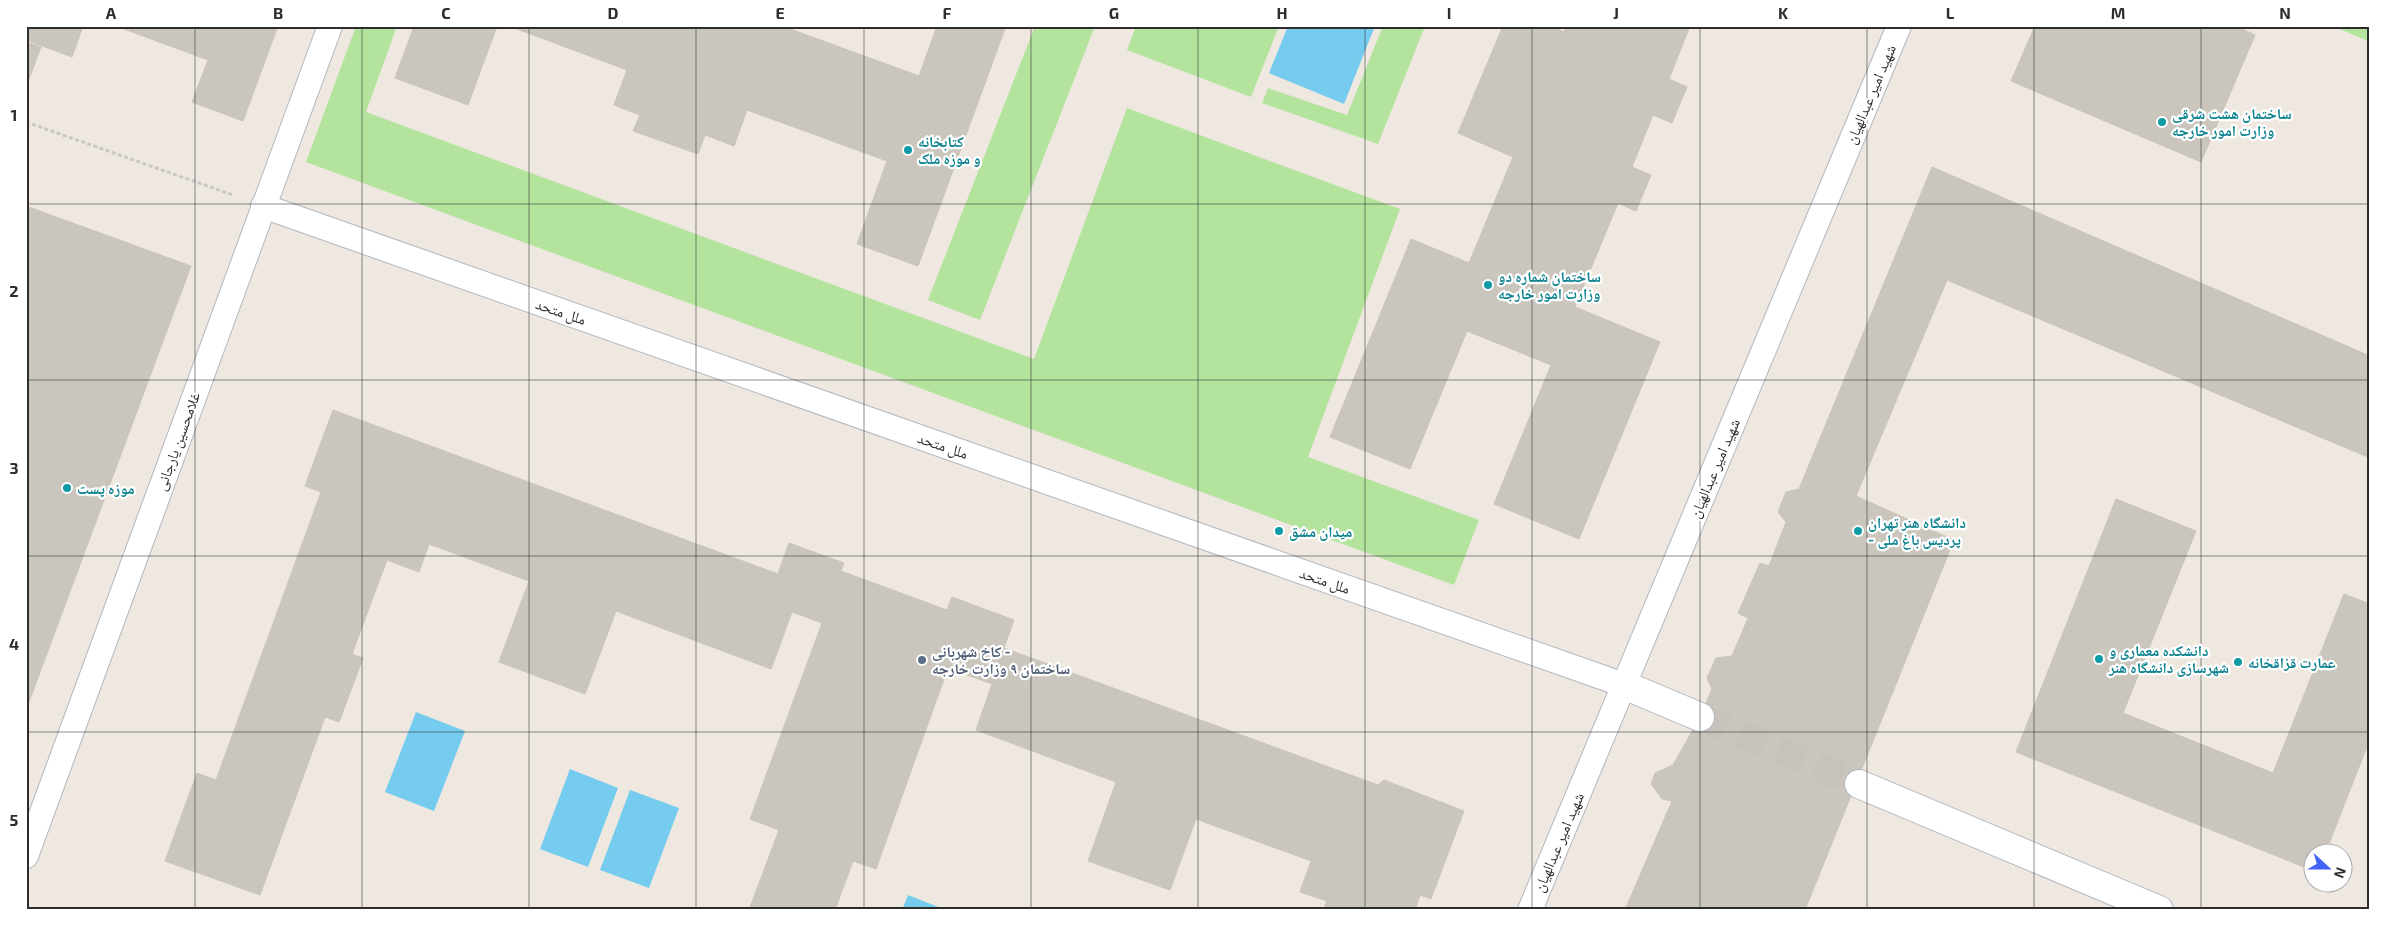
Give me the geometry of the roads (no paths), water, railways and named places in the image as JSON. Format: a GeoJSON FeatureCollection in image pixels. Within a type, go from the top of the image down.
{"type":"FeatureCollection","features":[{"type":"Feature","properties":{"kind":"street"},"geometry":{"type":"LineString","coordinates":[[1624,685],[1700,717]]}},
{"type":"Feature","properties":{"kind":"street"},"geometry":{"type":"LineString","coordinates":[[1859,784],[2160,910]]}},
{"type":"Feature","properties":{"kind":"lane","name":"غلامحسین یارجانی"},"geometry":{"type":"LineString","coordinates":[[26,856],[330,26]]}},
{"type":"Feature","properties":{"kind":"lane","name":"شهید امیر عبدالهیان"},"geometry":{"type":"LineString","coordinates":[[1530,910],[1899,26]]}},
{"type":"Feature","properties":{"kind":"lane","name":"ملل متحد"},"geometry":{"type":"LineString","coordinates":[[263,206],[1624,685]]}},
{"type":"Feature","properties":{"kind":"water"},"geometry":{"type":"Polygon","coordinates":[[[1288,26],[1375,26],[1344,104],[1269,73],[1288,26]]]}},
{"type":"Feature","properties":{"kind":"water"},"geometry":{"type":"Polygon","coordinates":[[[416,712],[465,731],[434,811],[385,792],[416,712]]]}},
{"type":"Feature","properties":{"kind":"water"},"geometry":{"type":"Polygon","coordinates":[[[570,769],[618,788],[588,867],[540,849],[570,769]]]}},
{"type":"Feature","properties":{"kind":"water"},"geometry":{"type":"Polygon","coordinates":[[[630,790],[679,808],[649,888],[600,870],[630,790]]]}},
{"type":"Feature","properties":{"kind":"water"},"geometry":{"type":"Polygon","coordinates":[[[908,895],[946,910],[902,910],[908,895]]]}},
{"type":"Feature","properties":{"kind":"tunnel"},"geometry":{"type":"LineString","coordinates":[[1700,717],[1859,784]]}},
{"type":"Feature","properties":{"kind":"place","name":"ساختمان هشت شرقی وزارت امور خارجه"},"geometry":{"type":"Point","coordinates":[2162,122]}},
{"type":"Feature","properties":{"kind":"place","name":"کتابخانه و موزه ملک"},"geometry":{"type":"Point","coordinates":[908,150]}},
{"type":"Feature","properties":{"kind":"place","name":"ساختمان شماره دو وزارت امور خارجه"},"geometry":{"type":"Point","coordinates":[1488,285]}},
{"type":"Feature","properties":{"kind":"place","name":"موزه پست"},"geometry":{"type":"Point","coordinates":[67,488]}},
{"type":"Feature","properties":{"kind":"place","name":"میدان مشق"},"geometry":{"type":"Point","coordinates":[1279,531]}},
{"type":"Feature","properties":{"kind":"place","name":"دانشگاه هنر تهران - پردیس باغ ملی"},"geometry":{"type":"Point","coordinates":[1858,531]}},
{"type":"Feature","properties":{"kind":"place","name":"دانشکده معماری و شهرسازی دانشگاه هنر"},"geometry":{"type":"Point","coordinates":[2099,659]}},
{"type":"Feature","properties":{"kind":"place","name":"کاخ شهربانی - ساختمان ۹ وزارت خارجه"},"geometry":{"type":"Point","coordinates":[922,660]}},
{"type":"Feature","properties":{"kind":"place","name":"عمارت قزاقخانه"},"geometry":{"type":"Point","coordinates":[2238,662]}}]}
